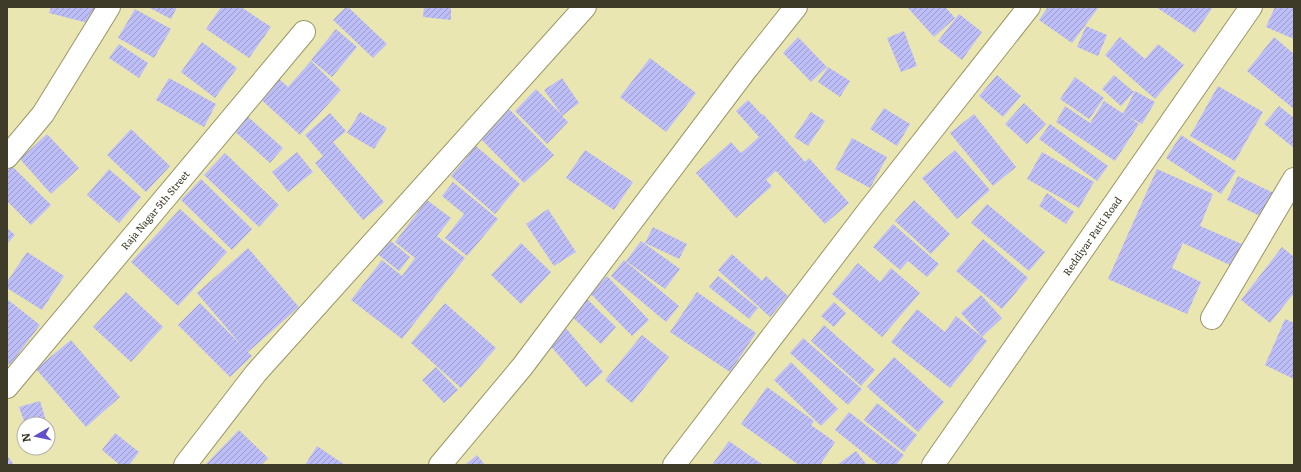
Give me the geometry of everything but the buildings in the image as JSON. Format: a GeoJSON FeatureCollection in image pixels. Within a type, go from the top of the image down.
{"type":"FeatureCollection","features":[{"type":"Feature","properties":{"kind":"street"},"geometry":{"type":"LineString","coordinates":[[7,157],[43,114],[109,7]]}},
{"type":"Feature","properties":{"kind":"street"},"geometry":{"type":"LineString","coordinates":[[185,465],[256,373],[585,7]]}},
{"type":"Feature","properties":{"kind":"street"},"geometry":{"type":"LineString","coordinates":[[440,465],[522,367],[745,71],[796,7]]}},
{"type":"Feature","properties":{"kind":"street"},"geometry":{"type":"LineString","coordinates":[[674,465],[869,210],[1029,7]]}},
{"type":"Feature","properties":{"kind":"street","name":"Reddiyar Patti Road"},"geometry":{"type":"LineString","coordinates":[[934,465],[1251,7]]}},
{"type":"Feature","properties":{"kind":"street","name":"Raja Nagar 5th Street"},"geometry":{"type":"LineString","coordinates":[[7,387],[304,32]]}},
{"type":"Feature","properties":{"kind":"street"},"geometry":{"type":"LineString","coordinates":[[1212,318],[1294,179]]}}]}
